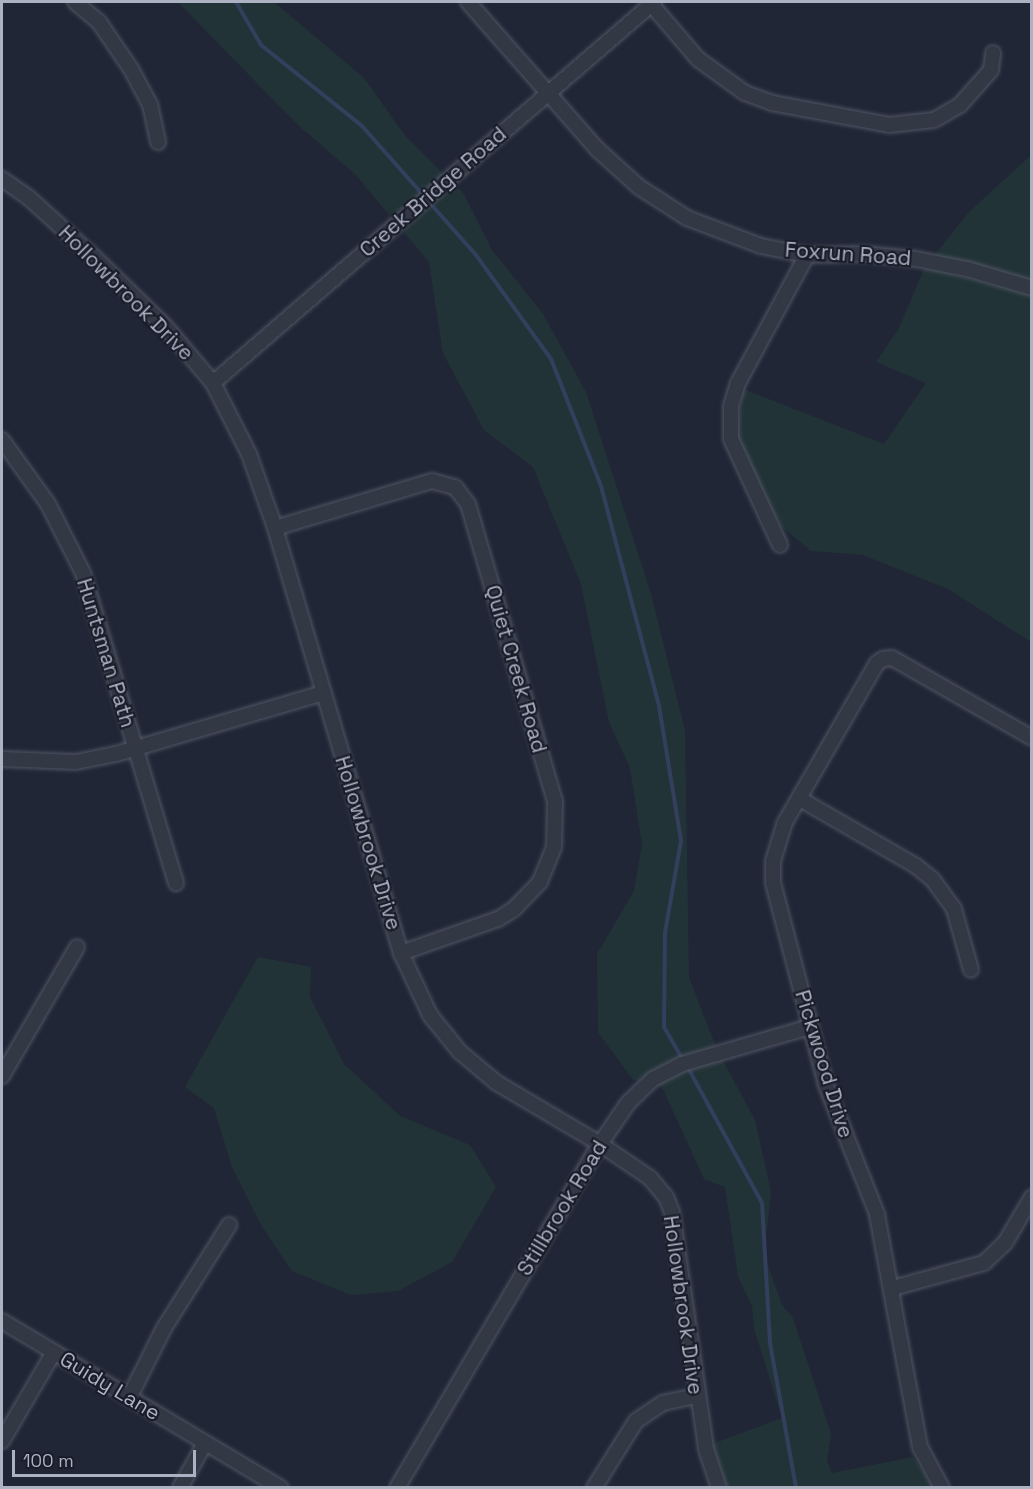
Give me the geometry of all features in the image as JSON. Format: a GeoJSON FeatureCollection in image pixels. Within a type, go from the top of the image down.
{"type":"FeatureCollection","features":[{"type":"Feature","properties":{"kind":"street"},"geometry":{"type":"LineString","coordinates":[[75,2],[99,22],[132,69],[150,104],[158,142]]}},
{"type":"Feature","properties":{"kind":"street","name":"Foxrun Road"},"geometry":{"type":"LineString","coordinates":[[468,2],[617,169],[663,203],[713,230],[761,246],[807,255],[864,254],[916,259],[968,269],[1032,288]]}},
{"type":"Feature","properties":{"kind":"street"},"geometry":{"type":"LineString","coordinates":[[652,3],[703,64],[745,93],[772,103],[889,125],[934,120],[960,105],[991,70],[993,53]]}},
{"type":"Feature","properties":{"kind":"street","name":"Creek Bridge Road"},"geometry":{"type":"LineString","coordinates":[[213,382],[652,3]]}},
{"type":"Feature","properties":{"kind":"street","name":"Hollowbrook Drive"},"geometry":{"type":"LineString","coordinates":[[2,179],[28,197],[102,264],[166,327],[213,382],[249,454],[275,528],[401,953],[415,991],[460,1052],[497,1083],[600,1144],[650,1178],[672,1212],[696,1396],[706,1449],[719,1488]]}},
{"type":"Feature","properties":{"kind":"street"},"geometry":{"type":"LineString","coordinates":[[780,545],[741,463],[729,423],[738,383],[807,255]]}},
{"type":"Feature","properties":{"kind":"street","name":"Huntsman Path"},"geometry":{"type":"LineString","coordinates":[[2,440],[48,504],[83,573],[176,883]]}},
{"type":"Feature","properties":{"kind":"street","name":"Quiet Creek Road"},"geometry":{"type":"LineString","coordinates":[[275,528],[432,482],[455,487],[468,504],[555,801],[554,848],[540,882],[514,909],[498,919],[401,953]]}},
{"type":"Feature","properties":{"kind":"street","name":"Pickwood Drive"},"geometry":{"type":"LineString","coordinates":[[942,1488],[920,1447],[877,1214],[826,1085],[809,1027],[772,868],[784,824],[800,800],[877,663],[883,659],[892,658],[1032,738]]}},
{"type":"Feature","properties":{"kind":"street"},"geometry":{"type":"LineString","coordinates":[[2,759],[76,762],[135,750],[323,693]]}},
{"type":"Feature","properties":{"kind":"street"},"geometry":{"type":"LineString","coordinates":[[800,800],[916,866],[933,880],[954,909],[971,970]]}},
{"type":"Feature","properties":{"kind":"street"},"geometry":{"type":"LineString","coordinates":[[2,1076],[77,946]]}},
{"type":"Feature","properties":{"kind":"street","name":"Stillbrook Road"},"geometry":{"type":"LineString","coordinates":[[397,1488],[600,1144],[628,1103],[663,1073],[809,1027]]}},
{"type":"Feature","properties":{"kind":"street"},"geometry":{"type":"LineString","coordinates":[[892,1288],[984,1263],[1005,1243],[1032,1197]]}},
{"type":"Feature","properties":{"kind":"street"},"geometry":{"type":"LineString","coordinates":[[129,1398],[164,1328],[229,1226]]}},
{"type":"Feature","properties":{"kind":"street","name":"Guidy Lane"},"geometry":{"type":"LineString","coordinates":[[2,1321],[281,1488]]}},
{"type":"Feature","properties":{"kind":"street"},"geometry":{"type":"LineString","coordinates":[[2,1441],[54,1352]]}},
{"type":"Feature","properties":{"kind":"street"},"geometry":{"type":"LineString","coordinates":[[594,1488],[636,1421],[663,1403],[696,1396]]}},
{"type":"Feature","properties":{"kind":"street"},"geometry":{"type":"LineString","coordinates":[[180,1488],[205,1443]]}},
{"type":"Feature","properties":{"kind":"shaded area"},"geometry":{"type":"Polygon","coordinates":[[[178,2],[274,2],[364,78],[406,137],[443,174],[392,218],[355,174],[299,126],[178,2]]]}},
{"type":"Feature","properties":{"kind":"shaded area"},"geometry":{"type":"Polygon","coordinates":[[[1031,155],[1031,281],[934,256],[968,213],[1031,155]]]}},
{"type":"Feature","properties":{"kind":"shaded area"},"geometry":{"type":"Polygon","coordinates":[[[454,184],[463,193],[492,250],[543,314],[586,392],[651,594],[685,731],[689,978],[716,1047],[679,1057],[639,1081],[633,1080],[598,1032],[597,954],[634,891],[642,844],[630,768],[609,722],[581,584],[533,467],[484,430],[443,353],[429,262],[401,229],[454,184]]]}},
{"type":"Feature","properties":{"kind":"shaded area"},"geometry":{"type":"Polygon","coordinates":[[[925,267],[1031,295],[1031,642],[948,589],[863,555],[811,551],[781,526],[747,462],[737,432],[743,389],[884,444],[926,383],[876,362],[898,330],[925,267]]]}},
{"type":"Feature","properties":{"kind":"shaded area"},"geometry":{"type":"Polygon","coordinates":[[[258,957],[311,967],[310,997],[344,1064],[400,1116],[470,1145],[496,1187],[452,1262],[398,1291],[351,1295],[292,1271],[261,1225],[232,1167],[214,1108],[185,1087],[258,957]]]}},
{"type":"Feature","properties":{"kind":"shaded area"},"geometry":{"type":"Polygon","coordinates":[[[722,1059],[755,1120],[771,1192],[764,1255],[782,1305],[793,1318],[831,1434],[827,1461],[832,1473],[913,1457],[933,1487],[727,1487],[712,1444],[782,1418],[754,1328],[752,1306],[738,1276],[725,1187],[704,1179],[662,1087],[656,1085],[685,1070],[722,1059]]]}},
{"type":"Feature","properties":{"kind":"waterway"},"geometry":{"type":"LineString","coordinates":[[236,2],[261,45],[362,126],[424,196]]}},
{"type":"Feature","properties":{"kind":"waterway"},"geometry":{"type":"LineString","coordinates":[[429,202],[476,255],[551,359],[601,486],[659,706],[681,841],[665,933],[664,1027],[683,1060]]}},
{"type":"Feature","properties":{"kind":"waterway"},"geometry":{"type":"LineString","coordinates":[[687,1066],[762,1203],[770,1343],[796,1488]]}}]}
